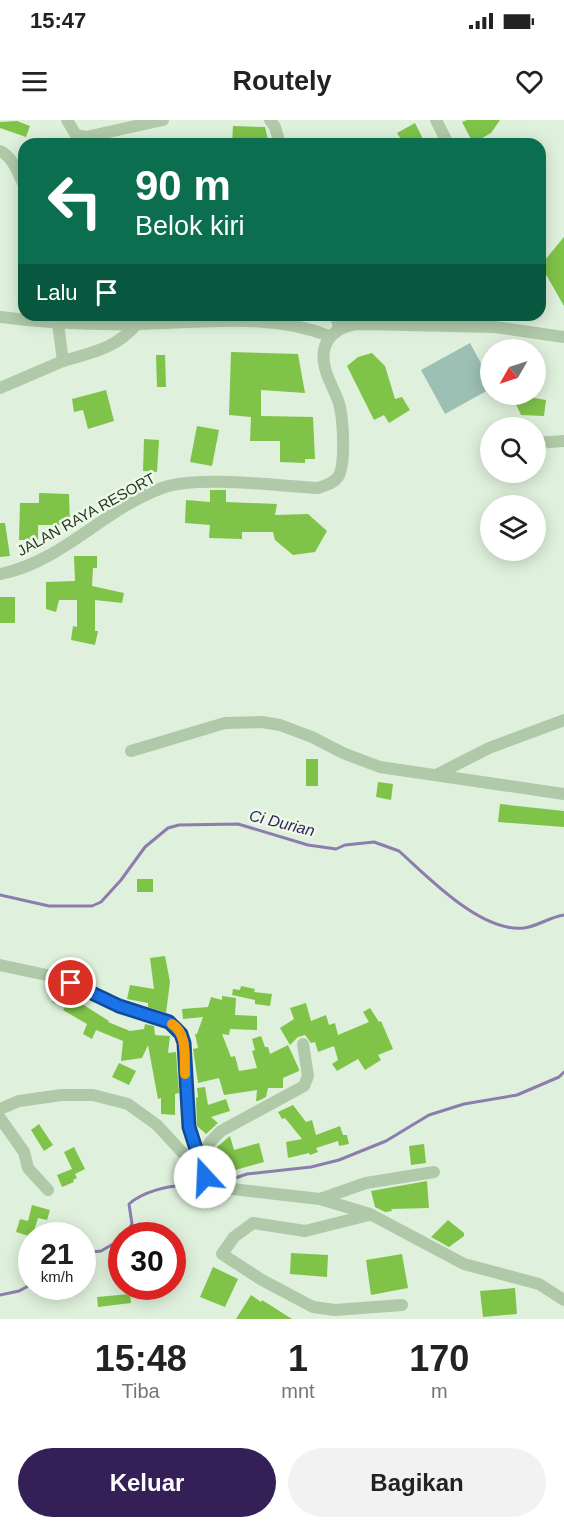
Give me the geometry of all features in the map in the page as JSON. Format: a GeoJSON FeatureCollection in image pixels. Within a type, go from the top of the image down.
{"type":"FeatureCollection","features":[{"type":"Feature","properties":{"kind":"street"},"geometry":{"type":"LineString","coordinates":[[67,120],[76,135],[86,137],[163,120]]}},
{"type":"Feature","properties":{"kind":"street"},"geometry":{"type":"LineString","coordinates":[[270,120],[278,138]]}},
{"type":"Feature","properties":{"kind":"street"},"geometry":{"type":"LineString","coordinates":[[436,120],[445,138]]}},
{"type":"Feature","properties":{"kind":"street"},"geometry":{"type":"LineString","coordinates":[[0,151],[13,163],[18,173]]}},
{"type":"Feature","properties":{"kind":"street"},"geometry":{"type":"LineString","coordinates":[[0,317],[18,319]]}},
{"type":"Feature","properties":{"kind":"street"},"geometry":{"type":"LineString","coordinates":[[33,321],[58,324],[215,321],[277,323],[334,332],[358,321]]}},
{"type":"Feature","properties":{"kind":"street"},"geometry":{"type":"LineString","coordinates":[[334,332],[335,321]]}},
{"type":"Feature","properties":{"kind":"street"},"geometry":{"type":"LineString","coordinates":[[496,321],[564,337]]}},
{"type":"Feature","properties":{"kind":"street"},"geometry":{"type":"LineString","coordinates":[[58,324],[63,361]]}},
{"type":"Feature","properties":{"kind":"street"},"geometry":{"type":"LineString","coordinates":[[0,388],[63,361],[112,347],[137,324]]}},
{"type":"Feature","properties":{"kind":"street","name":"JALAN RAYA RESORT"},"geometry":{"type":"LineString","coordinates":[[0,574],[35,562],[57,551],[116,513],[163,487],[202,482],[318,488],[331,484],[341,471],[343,436],[340,409],[323,356],[334,332]]}},
{"type":"Feature","properties":{"kind":"street"},"geometry":{"type":"LineString","coordinates":[[546,442],[564,441]]}},
{"type":"Feature","properties":{"kind":"street"},"geometry":{"type":"LineString","coordinates":[[438,774],[489,748],[564,720]]}},
{"type":"Feature","properties":{"kind":"street"},"geometry":{"type":"LineString","coordinates":[[131,751],[225,723],[262,722],[280,725],[312,737],[366,763],[564,794]]}},
{"type":"Feature","properties":{"kind":"street"},"geometry":{"type":"LineString","coordinates":[[0,965],[11,965],[56,977],[87,989],[119,1006],[169,1022],[177,1027],[184,1043],[186,1108],[189,1127],[205,1177]]}},
{"type":"Feature","properties":{"kind":"street"},"geometry":{"type":"LineString","coordinates":[[199,1163],[210,1142],[221,1131],[303,1086],[308,1076],[303,1044]]}},
{"type":"Feature","properties":{"kind":"street"},"geometry":{"type":"LineString","coordinates":[[0,1109],[19,1101],[62,1095],[93,1095],[128,1104],[157,1125],[205,1177],[224,1188],[320,1199],[370,1214],[454,1259],[539,1284],[564,1300]]}},
{"type":"Feature","properties":{"kind":"street"},"geometry":{"type":"LineString","coordinates":[[0,1118],[24,1152],[28,1167],[48,1190]]}},
{"type":"Feature","properties":{"kind":"street"},"geometry":{"type":"LineString","coordinates":[[320,1199],[366,1183],[434,1172]]}},
{"type":"Feature","properties":{"kind":"street"},"geometry":{"type":"LineString","coordinates":[[370,1214],[305,1231],[253,1223],[234,1237],[222,1254],[262,1280],[313,1307],[335,1310],[402,1305]]}},
{"type":"Feature","properties":{"kind":"shaded area"},"geometry":{"type":"Polygon","coordinates":[[[470,343],[480,362],[480,395],[445,414],[421,370],[470,343]]]}},
{"type":"Feature","properties":{"kind":"building"},"geometry":{"type":"Polygon","coordinates":[[[500,120],[491,133],[482,138],[470,138],[462,122],[500,120]]]}},
{"type":"Feature","properties":{"kind":"building"},"geometry":{"type":"Polygon","coordinates":[[[17,121],[30,126],[26,137],[0,128],[0,122],[17,121]]]}},
{"type":"Feature","properties":{"kind":"building"},"geometry":{"type":"Polygon","coordinates":[[[415,123],[422,138],[400,138],[397,133],[415,123]]]}},
{"type":"Feature","properties":{"kind":"building"},"geometry":{"type":"Polygon","coordinates":[[[233,126],[265,127],[268,138],[232,138],[233,126]]]}},
{"type":"Feature","properties":{"kind":"building"},"geometry":{"type":"Polygon","coordinates":[[[564,237],[564,306],[546,274],[546,259],[564,237]]]}},
{"type":"Feature","properties":{"kind":"building"},"geometry":{"type":"Polygon","coordinates":[[[231,352],[298,354],[305,393],[261,390],[261,416],[313,417],[315,459],[305,459],[305,463],[280,462],[280,441],[250,441],[251,417],[229,415],[231,352]]]}},
{"type":"Feature","properties":{"kind":"building"},"geometry":{"type":"Polygon","coordinates":[[[372,353],[385,366],[395,399],[402,397],[410,410],[389,423],[384,415],[374,420],[347,366],[358,357],[372,353]]]}},
{"type":"Feature","properties":{"kind":"building"},"geometry":{"type":"Polygon","coordinates":[[[156,355],[165,355],[166,387],[157,387],[156,355]]]}},
{"type":"Feature","properties":{"kind":"building"},"geometry":{"type":"Polygon","coordinates":[[[106,390],[114,421],[88,429],[83,410],[74,412],[72,399],[106,390]]]}},
{"type":"Feature","properties":{"kind":"building"},"geometry":{"type":"Polygon","coordinates":[[[516,405],[545,405],[544,416],[521,415],[516,405]]]}},
{"type":"Feature","properties":{"kind":"building"},"geometry":{"type":"Polygon","coordinates":[[[197,426],[219,430],[212,466],[190,462],[197,426]]]}},
{"type":"Feature","properties":{"kind":"building"},"geometry":{"type":"Polygon","coordinates":[[[144,439],[159,440],[157,472],[143,471],[144,439]]]}},
{"type":"Feature","properties":{"kind":"building"},"geometry":{"type":"Polygon","coordinates":[[[210,490],[226,490],[226,502],[277,504],[275,515],[308,514],[327,531],[315,552],[293,555],[275,540],[273,532],[242,532],[242,539],[209,538],[210,525],[185,523],[186,500],[210,502],[210,490]]]}},
{"type":"Feature","properties":{"kind":"building"},"geometry":{"type":"Polygon","coordinates":[[[39,493],[69,494],[70,525],[38,525],[38,540],[19,540],[20,503],[39,503],[39,493]]]}},
{"type":"Feature","properties":{"kind":"building"},"geometry":{"type":"Polygon","coordinates":[[[0,523],[5,523],[10,556],[0,557],[0,523]]]}},
{"type":"Feature","properties":{"kind":"building"},"geometry":{"type":"Polygon","coordinates":[[[74,556],[97,556],[97,568],[93,568],[92,586],[124,593],[122,603],[95,600],[95,631],[98,631],[95,645],[71,640],[73,626],[77,627],[77,600],[59,600],[56,612],[46,609],[46,582],[75,581],[74,556]]]}},
{"type":"Feature","properties":{"kind":"building"},"geometry":{"type":"Polygon","coordinates":[[[0,597],[15,597],[15,623],[0,623],[0,597]]]}},
{"type":"Feature","properties":{"kind":"building"},"geometry":{"type":"Polygon","coordinates":[[[306,759],[318,759],[318,786],[306,786],[306,759]]]}},
{"type":"Feature","properties":{"kind":"building"},"geometry":{"type":"Polygon","coordinates":[[[378,782],[393,784],[391,800],[376,797],[378,782]]]}},
{"type":"Feature","properties":{"kind":"building"},"geometry":{"type":"Polygon","coordinates":[[[500,804],[564,811],[564,827],[498,822],[500,804]]]}},
{"type":"Feature","properties":{"kind":"building"},"geometry":{"type":"Polygon","coordinates":[[[137,879],[153,879],[153,892],[137,892],[137,879]]]}},
{"type":"Feature","properties":{"kind":"building"},"geometry":{"type":"Polygon","coordinates":[[[165,956],[170,982],[166,1013],[148,1007],[148,1003],[127,999],[130,985],[154,989],[150,958],[165,956]]]}},
{"type":"Feature","properties":{"kind":"building"},"geometry":{"type":"Polygon","coordinates":[[[241,986],[255,989],[254,992],[272,994],[270,1006],[255,1004],[255,1000],[232,995],[233,989],[240,990],[241,986]]]}},
{"type":"Feature","properties":{"kind":"building"},"geometry":{"type":"Polygon","coordinates":[[[56,993],[71,997],[108,1022],[130,1031],[144,1029],[145,1024],[154,1026],[155,1035],[170,1036],[168,1053],[176,1052],[179,1093],[175,1094],[175,1115],[161,1114],[161,1098],[158,1099],[148,1045],[142,1058],[121,1061],[123,1041],[96,1030],[92,1039],[83,1034],[87,1024],[63,1010],[65,1007],[52,1002],[56,993]]]}},
{"type":"Feature","properties":{"kind":"building"},"geometry":{"type":"Polygon","coordinates":[[[222,996],[236,998],[235,1015],[257,1016],[257,1030],[230,1029],[229,1035],[222,1034],[231,1057],[235,1056],[239,1071],[257,1068],[252,1051],[255,1050],[252,1039],[261,1036],[270,1054],[288,1045],[299,1069],[283,1078],[283,1088],[268,1088],[266,1097],[258,1101],[256,1101],[257,1090],[224,1095],[219,1078],[198,1083],[193,1049],[198,1048],[195,1034],[197,1034],[203,1017],[183,1019],[182,1009],[208,1007],[211,997],[222,1000],[222,996]]]}},
{"type":"Feature","properties":{"kind":"building"},"geometry":{"type":"Polygon","coordinates":[[[306,1003],[311,1021],[326,1015],[329,1025],[335,1023],[338,1035],[369,1022],[363,1012],[370,1008],[379,1022],[381,1021],[393,1049],[378,1055],[381,1060],[365,1070],[358,1059],[337,1071],[332,1064],[338,1060],[334,1046],[318,1052],[315,1042],[311,1043],[305,1035],[298,1037],[290,1045],[280,1028],[294,1019],[290,1008],[306,1003]]]}},
{"type":"Feature","properties":{"kind":"building"},"geometry":{"type":"Polygon","coordinates":[[[119,1063],[136,1071],[129,1085],[112,1077],[119,1063]]]}},
{"type":"Feature","properties":{"kind":"building"},"geometry":{"type":"Polygon","coordinates":[[[205,1087],[208,1105],[226,1099],[230,1111],[211,1117],[218,1123],[206,1134],[197,1126],[196,1098],[198,1097],[197,1088],[205,1087]]]}},
{"type":"Feature","properties":{"kind":"building"},"geometry":{"type":"Polygon","coordinates":[[[293,1105],[306,1122],[312,1120],[316,1135],[340,1126],[343,1135],[347,1135],[349,1144],[339,1146],[338,1141],[316,1148],[318,1152],[310,1155],[309,1153],[288,1158],[286,1142],[302,1139],[278,1112],[293,1105]]]}},
{"type":"Feature","properties":{"kind":"building"},"geometry":{"type":"Polygon","coordinates":[[[39,1124],[53,1145],[44,1151],[31,1130],[39,1124]]]}},
{"type":"Feature","properties":{"kind":"building"},"geometry":{"type":"Polygon","coordinates":[[[230,1136],[234,1150],[259,1143],[264,1162],[224,1173],[217,1147],[230,1136]]]}},
{"type":"Feature","properties":{"kind":"building"},"geometry":{"type":"Polygon","coordinates":[[[424,1144],[426,1163],[411,1165],[409,1146],[424,1144]]]}},
{"type":"Feature","properties":{"kind":"building"},"geometry":{"type":"Polygon","coordinates":[[[74,1147],[85,1169],[75,1174],[77,1178],[73,1180],[74,1182],[62,1187],[57,1175],[72,1169],[64,1152],[74,1147]]]}},
{"type":"Feature","properties":{"kind":"building"},"geometry":{"type":"Polygon","coordinates":[[[427,1181],[429,1208],[391,1209],[392,1211],[385,1212],[375,1207],[371,1191],[427,1181]]]}},
{"type":"Feature","properties":{"kind":"building"},"geometry":{"type":"Polygon","coordinates":[[[32,1205],[50,1210],[47,1220],[38,1218],[37,1222],[19,1222],[20,1219],[28,1221],[32,1205]]]}},
{"type":"Feature","properties":{"kind":"building"},"geometry":{"type":"Polygon","coordinates":[[[448,1220],[464,1233],[464,1236],[449,1247],[431,1237],[448,1220]]]}},
{"type":"Feature","properties":{"kind":"building"},"geometry":{"type":"Polygon","coordinates":[[[291,1253],[328,1255],[327,1277],[290,1274],[291,1253]]]}},
{"type":"Feature","properties":{"kind":"building"},"geometry":{"type":"Polygon","coordinates":[[[402,1254],[408,1288],[371,1295],[366,1260],[402,1254]]]}},
{"type":"Feature","properties":{"kind":"building"},"geometry":{"type":"Polygon","coordinates":[[[213,1267],[238,1279],[225,1307],[200,1297],[213,1267]]]}},
{"type":"Feature","properties":{"kind":"building"},"geometry":{"type":"Polygon","coordinates":[[[515,1288],[517,1314],[483,1317],[480,1291],[515,1288]]]}},
{"type":"Feature","properties":{"kind":"building"},"geometry":{"type":"Polygon","coordinates":[[[251,1295],[261,1302],[262,1300],[292,1319],[236,1319],[251,1295]]]}},
{"type":"Feature","properties":{"kind":"building"},"geometry":{"type":"Polygon","coordinates":[[[108,1296],[108,1300],[131,1300],[131,1303],[98,1307],[97,1297],[108,1296]]]}},
{"type":"Feature","properties":{"kind":"waterway","name":"Ci Durian"},"geometry":{"type":"LineString","coordinates":[[0,895],[49,906],[92,906],[101,902],[121,880],[145,847],[168,828],[179,825],[238,824],[308,845],[336,849],[345,845],[374,842],[399,851],[440,888],[473,913],[490,922],[507,927],[529,927],[564,915]]}},
{"type":"Feature","properties":{"kind":"waterway"},"geometry":{"type":"LineString","coordinates":[[227,1186],[232,1179],[247,1174],[311,1167],[339,1160],[386,1141],[429,1115],[464,1104],[517,1095],[559,1077],[564,1072]]}},
{"type":"Feature","properties":{"kind":"waterway"},"geometry":{"type":"LineString","coordinates":[[132,1222],[129,1204],[157,1190],[181,1186],[210,1197],[223,1191]]}},
{"type":"Feature","properties":{"kind":"waterway"},"geometry":{"type":"LineString","coordinates":[[96,1252],[108,1247]]}},
{"type":"Feature","properties":{"kind":"waterway"},"geometry":{"type":"LineString","coordinates":[[0,1295],[18,1291]]}},
{"type":"Feature","properties":{"kind":"slow traffic"},"geometry":{"type":"LineString","coordinates":[[172,1024],[177,1027],[184,1043],[185,1074]]}},
{"type":"Feature","properties":{"kind":"route"},"geometry":{"type":"LineString","coordinates":[[71,983],[119,1006],[169,1022],[177,1027],[184,1043],[186,1108],[189,1127],[205,1177]]}}]}
